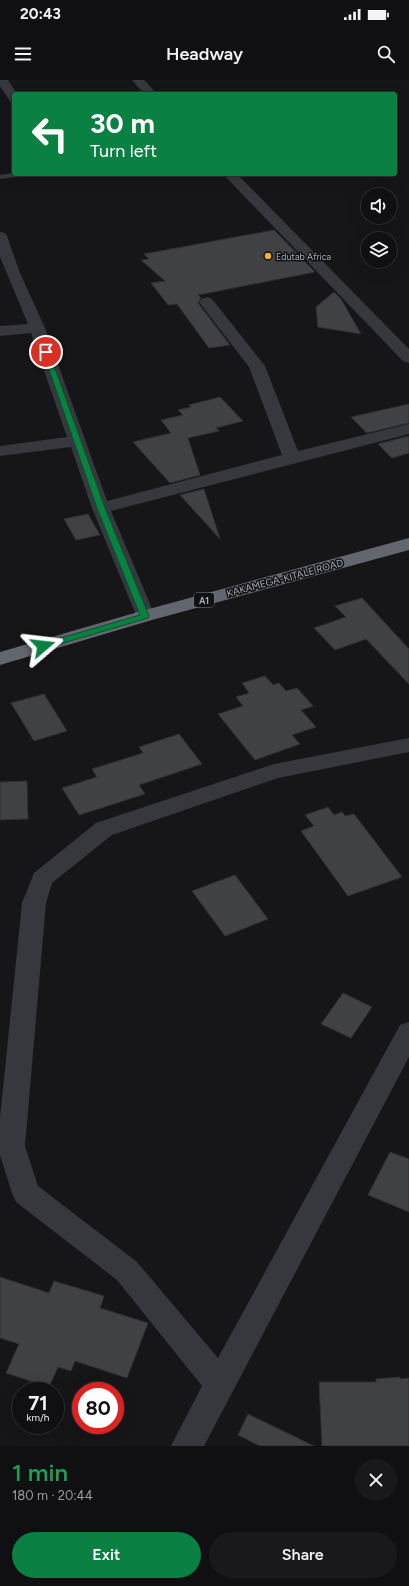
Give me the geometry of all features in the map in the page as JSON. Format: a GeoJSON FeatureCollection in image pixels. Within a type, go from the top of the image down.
{"type":"FeatureCollection","features":[{"type":"Feature","properties":{"kind":"highway","name":"KAKAMEGA-KITALE ROAD"},"geometry":{"type":"LineString","coordinates":[[0,659],[145,616],[409,544]]}},
{"type":"Feature","properties":{"kind":"street"},"geometry":{"type":"LineString","coordinates":[[2,80],[12,95]]}},
{"type":"Feature","properties":{"kind":"street"},"geometry":{"type":"LineString","coordinates":[[138,80],[149,92]]}},
{"type":"Feature","properties":{"kind":"street"},"geometry":{"type":"LineString","coordinates":[[232,176],[409,358]]}},
{"type":"Feature","properties":{"kind":"street"},"geometry":{"type":"LineString","coordinates":[[0,236],[13,273],[37,328],[101,508],[145,616]]}},
{"type":"Feature","properties":{"kind":"street"},"geometry":{"type":"LineString","coordinates":[[207,302],[256,366],[292,458]]}},
{"type":"Feature","properties":{"kind":"street"},"geometry":{"type":"LineString","coordinates":[[0,331],[37,328]]}},
{"type":"Feature","properties":{"kind":"street"},"geometry":{"type":"LineString","coordinates":[[101,508],[409,429]]}},
{"type":"Feature","properties":{"kind":"street"},"geometry":{"type":"LineString","coordinates":[[0,451],[77,441]]}},
{"type":"Feature","properties":{"kind":"street"},"geometry":{"type":"LineString","coordinates":[[221,1385],[127,1271],[26,1193],[11,1146],[34,903],[42,879],[104,829],[274,771],[409,745]]}},
{"type":"Feature","properties":{"kind":"street"},"geometry":{"type":"LineString","coordinates":[[187,1446],[409,1032]]}},
{"type":"Feature","properties":{"kind":"lane"},"geometry":{"type":"LineString","coordinates":[[0,177],[12,176]]}},
{"type":"Feature","properties":{"kind":"building"},"geometry":{"type":"Polygon","coordinates":[[[274,230],[315,272],[198,295],[201,298],[198,303],[230,345],[209,348],[177,304],[168,305],[151,283],[165,281],[141,260],[149,259],[144,254],[274,230]]]}},
{"type":"Feature","properties":{"kind":"building"},"geometry":{"type":"Polygon","coordinates":[[[334,292],[341,299],[361,334],[318,327],[316,307],[334,292]]]}},
{"type":"Feature","properties":{"kind":"building"},"geometry":{"type":"Polygon","coordinates":[[[220,397],[243,421],[216,428],[219,431],[188,438],[200,475],[170,483],[133,442],[171,433],[161,420],[183,415],[178,410],[191,407],[189,405],[220,397]]]}},
{"type":"Feature","properties":{"kind":"building"},"geometry":{"type":"Polygon","coordinates":[[[409,404],[409,423],[367,433],[351,417],[409,404]]]}},
{"type":"Feature","properties":{"kind":"building"},"geometry":{"type":"Polygon","coordinates":[[[409,436],[409,453],[392,458],[378,444],[409,436]]]}},
{"type":"Feature","properties":{"kind":"building"},"geometry":{"type":"Polygon","coordinates":[[[204,489],[220,539],[180,495],[204,489]]]}},
{"type":"Feature","properties":{"kind":"building"},"geometry":{"type":"Polygon","coordinates":[[[88,514],[100,535],[76,540],[64,519],[88,514]]]}},
{"type":"Feature","properties":{"kind":"building"},"geometry":{"type":"Polygon","coordinates":[[[362,598],[409,649],[409,684],[366,639],[335,650],[314,628],[346,617],[335,606],[362,598]]]}},
{"type":"Feature","properties":{"kind":"building"},"geometry":{"type":"Polygon","coordinates":[[[265,676],[273,685],[279,683],[286,691],[297,688],[313,706],[301,710],[316,727],[292,735],[300,744],[255,760],[218,714],[243,706],[236,697],[249,693],[242,683],[265,676]]]}},
{"type":"Feature","properties":{"kind":"building"},"geometry":{"type":"Polygon","coordinates":[[[44,694],[67,731],[34,741],[11,703],[44,694]]]}},
{"type":"Feature","properties":{"kind":"building"},"geometry":{"type":"Polygon","coordinates":[[[179,734],[202,764],[139,785],[145,794],[79,815],[62,788],[97,777],[92,769],[143,753],[139,747],[179,734]]]}},
{"type":"Feature","properties":{"kind":"building"},"geometry":{"type":"Polygon","coordinates":[[[27,781],[28,819],[0,820],[0,782],[27,781]]]}},
{"type":"Feature","properties":{"kind":"building"},"geometry":{"type":"Polygon","coordinates":[[[328,807],[334,815],[342,812],[345,816],[354,814],[402,877],[348,896],[301,831],[314,826],[305,815],[328,807]]]}},
{"type":"Feature","properties":{"kind":"building"},"geometry":{"type":"Polygon","coordinates":[[[235,875],[268,919],[225,936],[192,891],[235,875]]]}},
{"type":"Feature","properties":{"kind":"building"},"geometry":{"type":"Polygon","coordinates":[[[343,993],[372,1007],[351,1038],[321,1024],[343,993]]]}},
{"type":"Feature","properties":{"kind":"building"},"geometry":{"type":"Polygon","coordinates":[[[390,1152],[409,1159],[409,1212],[368,1195],[390,1152]]]}},
{"type":"Feature","properties":{"kind":"building"},"geometry":{"type":"Polygon","coordinates":[[[0,1277],[49,1293],[54,1281],[104,1296],[100,1308],[148,1323],[127,1378],[75,1361],[71,1371],[58,1367],[51,1382],[34,1382],[6,1373],[19,1344],[0,1338],[0,1277]]]}},
{"type":"Feature","properties":{"kind":"building"},"geometry":{"type":"Polygon","coordinates":[[[400,1377],[400,1379],[409,1378],[409,1446],[322,1446],[319,1382],[376,1382],[376,1379],[400,1377]]]}},
{"type":"Feature","properties":{"kind":"building"},"geometry":{"type":"Polygon","coordinates":[[[248,1414],[314,1446],[260,1446],[238,1435],[248,1414]]]}},
{"type":"Feature","properties":{"kind":"place","name":"Edutab Africa"},"geometry":{"type":"Point","coordinates":[268,256]}},
{"type":"Feature","properties":{"kind":"route"},"geometry":{"type":"LineString","coordinates":[[43,646],[145,616],[101,508],[46,352]]}}]}
